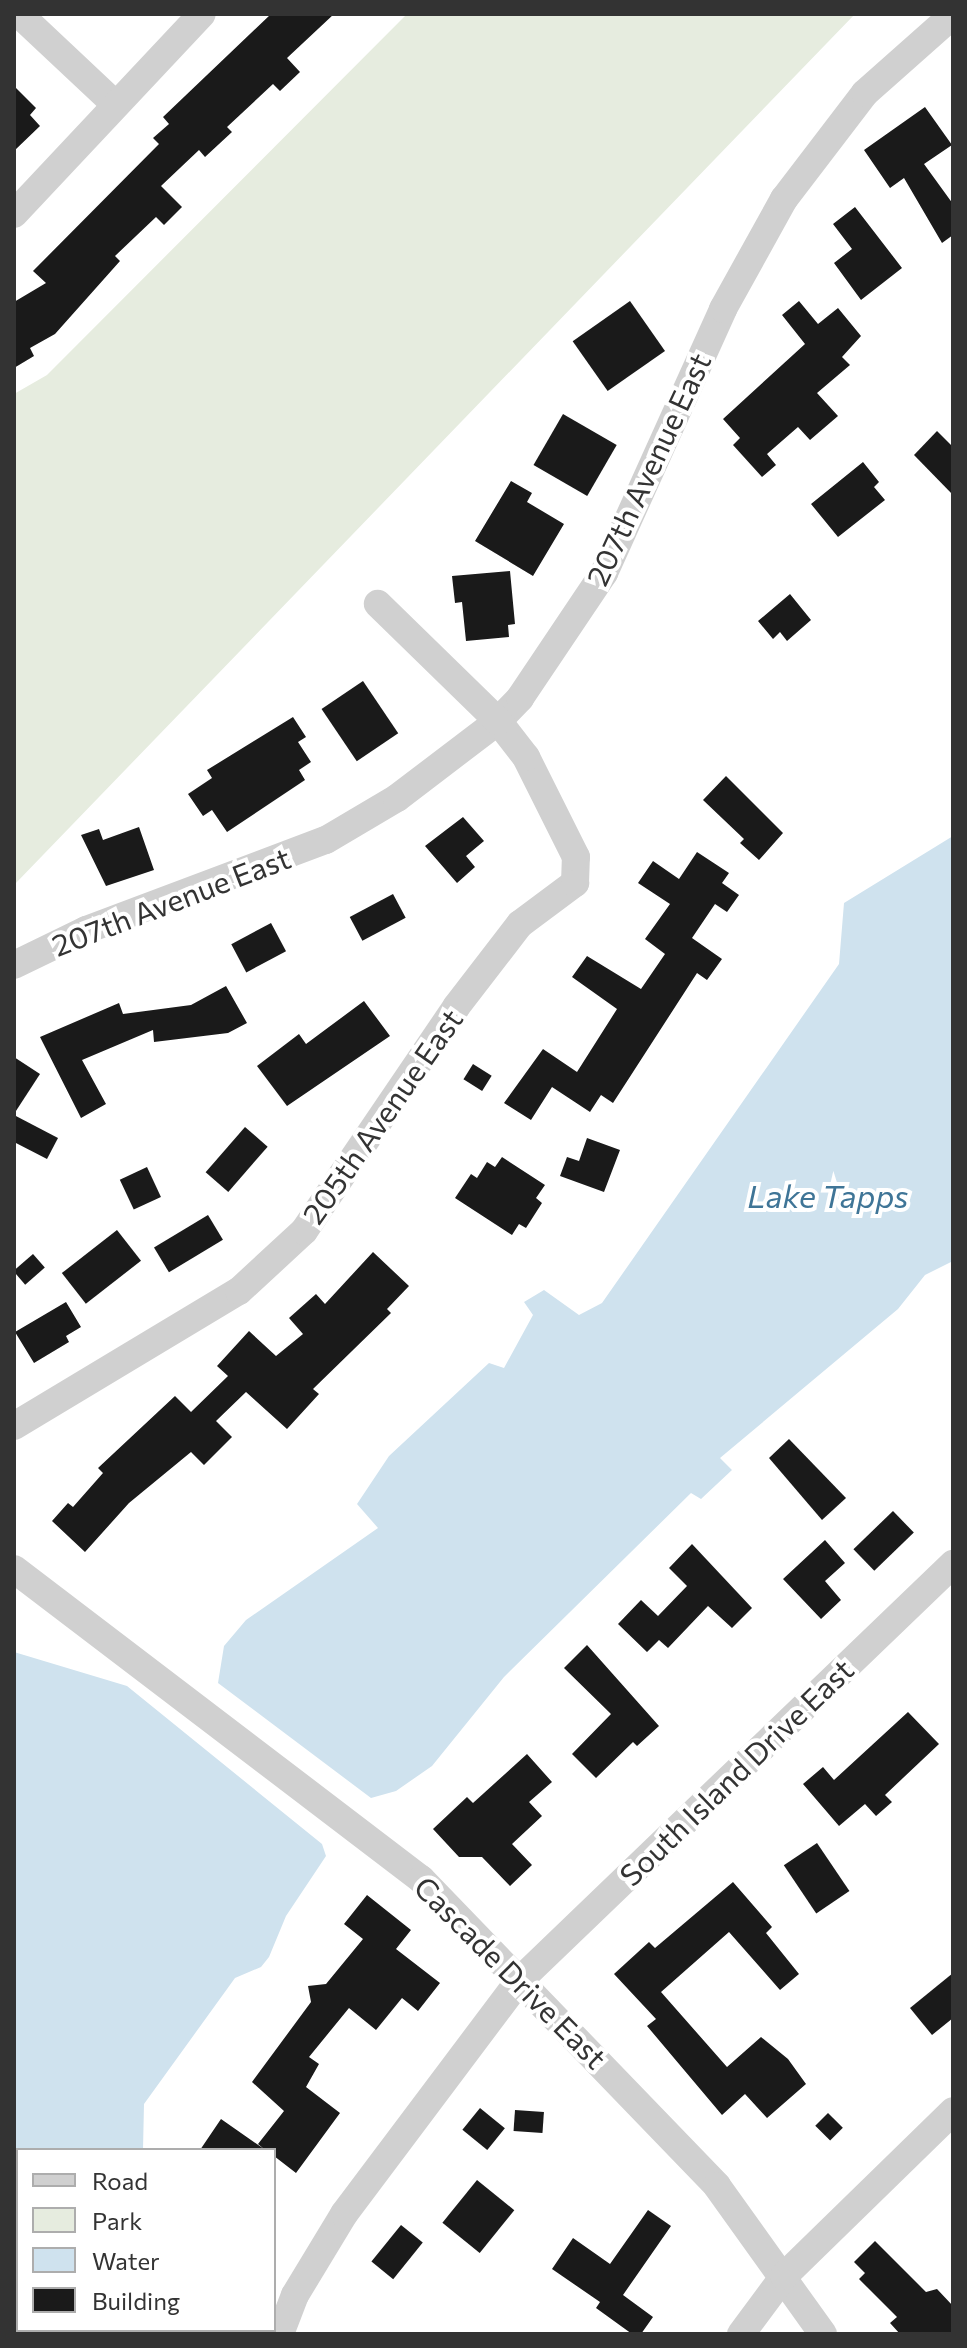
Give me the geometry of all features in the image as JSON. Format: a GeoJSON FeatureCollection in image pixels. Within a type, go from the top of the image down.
{"type":"FeatureCollection","features":[{"type":"Feature","properties":{"kind":"street"},"geometry":{"type":"LineString","coordinates":[[19,14],[115,104]]}},
{"type":"Feature","properties":{"kind":"street"},"geometry":{"type":"LineString","coordinates":[[14,214],[202,14]]}},
{"type":"Feature","properties":{"kind":"street","name":"207th Avenue East"},"geometry":{"type":"LineString","coordinates":[[14,965],[86,930],[326,840],[397,798],[498,721],[520,698],[604,573],[723,309],[784,199],[865,93],[953,15]]}},
{"type":"Feature","properties":{"kind":"street"},"geometry":{"type":"LineString","coordinates":[[378,604],[498,721]]}},
{"type":"Feature","properties":{"kind":"street","name":"205th Avenue East"},"geometry":{"type":"LineString","coordinates":[[14,1426],[239,1291],[304,1231],[456,1007],[520,924],[575,883],[576,857],[549,795],[498,721]]}},
{"type":"Feature","properties":{"kind":"street","name":"South Island Drive East"},"geometry":{"type":"LineString","coordinates":[[280,2334],[295,2295],[344,2214],[519,1981],[953,1564]]}},
{"type":"Feature","properties":{"kind":"street","name":"Cascade Drive East"},"geometry":{"type":"LineString","coordinates":[[14,1569],[394,1855],[717,2186],[823,2334]]}},
{"type":"Feature","properties":{"kind":"street"},"geometry":{"type":"LineString","coordinates":[[741,2334],[784,2276],[953,2111]]}},
{"type":"Feature","properties":{"kind":"green space"},"geometry":{"type":"Polygon","coordinates":[[[407,14],[855,14],[15,884],[14,394],[47,375],[407,14]]]}},
{"type":"Feature","properties":{"kind":"water","name":"Lake Tapps"},"geometry":{"type":"Polygon","coordinates":[[[953,836],[953,1261],[925,1275],[898,1309],[720,1458],[732,1470],[701,1499],[691,1493],[504,1677],[432,1766],[396,1791],[371,1798],[218,1683],[224,1646],[246,1620],[378,1528],[357,1504],[389,1456],[489,1363],[504,1368],[533,1315],[524,1302],[544,1290],[579,1315],[602,1303],[839,964],[844,903],[953,836]]]}},
{"type":"Feature","properties":{"kind":"water"},"geometry":{"type":"Polygon","coordinates":[[[14,1652],[127,1686],[322,1844],[326,1856],[286,1916],[269,1957],[261,1967],[235,1978],[144,2104],[143,2148],[16,2148],[14,2299],[14,1652]]]}},
{"type":"Feature","properties":{"kind":"building"},"geometry":{"type":"Polygon","coordinates":[[[271,14],[334,14],[287,58],[300,72],[280,91],[273,84],[227,127],[232,132],[205,157],[199,150],[161,186],[182,207],[164,225],[156,217],[115,256],[120,261],[55,334],[30,348],[34,356],[14,368],[14,302],[46,283],[33,271],[159,144],[153,138],[169,124],[163,117],[271,14]]]}},
{"type":"Feature","properties":{"kind":"building"},"geometry":{"type":"Polygon","coordinates":[[[14,86],[36,108],[30,115],[40,126],[14,151],[14,86]]]}},
{"type":"Feature","properties":{"kind":"building"},"geometry":{"type":"Polygon","coordinates":[[[925,107],[952,145],[924,164],[953,204],[953,235],[942,243],[904,178],[890,188],[864,150],[925,107]]]}},
{"type":"Feature","properties":{"kind":"building"},"geometry":{"type":"Polygon","coordinates":[[[855,207],[902,268],[861,300],[834,263],[852,249],[833,224],[855,207]]]}},
{"type":"Feature","properties":{"kind":"building"},"geometry":{"type":"Polygon","coordinates":[[[630,301],[665,351],[608,391],[573,341],[630,301]]]}},
{"type":"Feature","properties":{"kind":"building"},"geometry":{"type":"Polygon","coordinates":[[[799,301],[818,324],[838,308],[861,336],[842,357],[850,365],[817,393],[838,416],[810,440],[798,427],[767,454],[776,465],[762,477],[733,445],[740,438],[723,419],[805,344],[782,315],[799,301]]]}},
{"type":"Feature","properties":{"kind":"building"},"geometry":{"type":"Polygon","coordinates":[[[563,414],[617,445],[587,496],[534,465],[563,414]]]}},
{"type":"Feature","properties":{"kind":"building"},"geometry":{"type":"Polygon","coordinates":[[[937,431],[953,447],[953,495],[914,455],[937,431]]]}},
{"type":"Feature","properties":{"kind":"building"},"geometry":{"type":"Polygon","coordinates":[[[863,462],[879,482],[874,487],[885,500],[838,537],[811,504],[863,462]]]}},
{"type":"Feature","properties":{"kind":"building"},"geometry":{"type":"Polygon","coordinates":[[[511,481],[532,493],[527,502],[564,524],[533,576],[475,541],[511,481]]]}},
{"type":"Feature","properties":{"kind":"building"},"geometry":{"type":"Polygon","coordinates":[[[510,571],[515,624],[508,625],[509,637],[466,641],[462,602],[455,603],[452,576],[510,571]]]}},
{"type":"Feature","properties":{"kind":"building"},"geometry":{"type":"Polygon","coordinates":[[[790,594],[811,620],[787,641],[780,632],[773,639],[758,621],[790,594]]]}},
{"type":"Feature","properties":{"kind":"building"},"geometry":{"type":"Polygon","coordinates":[[[363,681],[398,733],[357,761],[322,709],[363,681]]]}},
{"type":"Feature","properties":{"kind":"building"},"geometry":{"type":"Polygon","coordinates":[[[293,717],[306,737],[298,742],[311,762],[299,770],[305,780],[227,832],[212,810],[203,816],[188,794],[212,778],[207,770],[293,717]]]}},
{"type":"Feature","properties":{"kind":"building"},"geometry":{"type":"Polygon","coordinates":[[[726,776],[783,833],[759,860],[740,843],[744,839],[703,800],[726,776]]]}},
{"type":"Feature","properties":{"kind":"building"},"geometry":{"type":"Polygon","coordinates":[[[463,817],[484,841],[466,856],[475,867],[457,883],[425,846],[463,817]]]}},
{"type":"Feature","properties":{"kind":"building"},"geometry":{"type":"Polygon","coordinates":[[[139,827],[154,870],[106,886],[81,835],[99,829],[103,840],[139,827]]]}},
{"type":"Feature","properties":{"kind":"building"},"geometry":{"type":"Polygon","coordinates":[[[697,852],[729,873],[722,883],[739,895],[727,912],[715,904],[692,938],[722,959],[707,980],[697,973],[613,1103],[601,1095],[590,1112],[552,1087],[531,1120],[504,1103],[543,1049],[577,1072],[617,1009],[572,977],[587,956],[641,989],[665,954],[645,939],[670,904],[638,883],[653,861],[679,879],[697,852]]]}},
{"type":"Feature","properties":{"kind":"building"},"geometry":{"type":"Polygon","coordinates":[[[393,894],[406,918],[362,941],[350,917],[393,894]]]}},
{"type":"Feature","properties":{"kind":"building"},"geometry":{"type":"Polygon","coordinates":[[[271,923],[286,951],[246,972],[231,944],[271,923]]]}},
{"type":"Feature","properties":{"kind":"building"},"geometry":{"type":"Polygon","coordinates":[[[226,986],[247,1023],[228,1033],[154,1042],[153,1030],[82,1060],[106,1104],[81,1118],[40,1037],[119,1003],[123,1014],[191,1005],[226,986]]]}},
{"type":"Feature","properties":{"kind":"building"},"geometry":{"type":"Polygon","coordinates":[[[364,1001],[390,1036],[287,1106],[257,1066],[299,1034],[306,1044],[364,1001]]]}},
{"type":"Feature","properties":{"kind":"building"},"geometry":{"type":"Polygon","coordinates":[[[14,1057],[40,1074],[14,1114],[14,1057]]]}},
{"type":"Feature","properties":{"kind":"building"},"geometry":{"type":"Polygon","coordinates":[[[473,1064],[492,1076],[482,1091],[463,1079],[473,1064]]]}},
{"type":"Feature","properties":{"kind":"building"},"geometry":{"type":"Polygon","coordinates":[[[14,1115],[58,1138],[47,1159],[14,1142],[14,1115]]]}},
{"type":"Feature","properties":{"kind":"building"},"geometry":{"type":"Polygon","coordinates":[[[245,1127],[268,1147],[228,1192],[206,1172],[245,1127]]]}},
{"type":"Feature","properties":{"kind":"building"},"geometry":{"type":"Polygon","coordinates":[[[587,1138],[620,1150],[604,1192],[560,1176],[567,1157],[579,1161],[587,1138]]]}},
{"type":"Feature","properties":{"kind":"building"},"geometry":{"type":"Polygon","coordinates":[[[502,1157],[545,1185],[536,1198],[542,1203],[526,1228],[519,1224],[512,1235],[455,1198],[471,1174],[477,1178],[487,1162],[495,1167],[502,1157]]]}},
{"type":"Feature","properties":{"kind":"building"},"geometry":{"type":"Polygon","coordinates":[[[147,1167],[161,1197],[134,1210],[120,1180],[147,1167]]]}},
{"type":"Feature","properties":{"kind":"building"},"geometry":{"type":"Polygon","coordinates":[[[208,1215],[223,1240],[169,1272],[154,1247],[208,1215]]]}},
{"type":"Feature","properties":{"kind":"building"},"geometry":{"type":"Polygon","coordinates":[[[117,1230],[141,1261],[86,1304],[62,1273],[117,1230]]]}},
{"type":"Feature","properties":{"kind":"building"},"geometry":{"type":"Polygon","coordinates":[[[373,1252],[409,1286],[387,1309],[391,1313],[313,1389],[319,1394],[287,1429],[246,1392],[216,1421],[232,1437],[204,1465],[191,1452],[129,1503],[85,1552],[52,1521],[68,1503],[73,1507],[103,1473],[98,1468],[175,1396],[191,1412],[228,1376],[217,1366],[249,1331],[276,1356],[303,1334],[289,1318],[316,1294],[325,1304],[373,1252]]]}},
{"type":"Feature","properties":{"kind":"building"},"geometry":{"type":"Polygon","coordinates":[[[33,1254],[45,1268],[25,1285],[14,1271],[33,1254]]]}},
{"type":"Feature","properties":{"kind":"building"},"geometry":{"type":"Polygon","coordinates":[[[66,1302],[81,1327],[66,1336],[69,1342],[34,1363],[15,1332],[66,1302]]]}},
{"type":"Feature","properties":{"kind":"building"},"geometry":{"type":"Polygon","coordinates":[[[789,1439],[846,1498],[822,1520],[769,1458],[789,1439]]]}},
{"type":"Feature","properties":{"kind":"building"},"geometry":{"type":"Polygon","coordinates":[[[893,1511],[914,1533],[874,1571],[853,1549],[893,1511]]]}},
{"type":"Feature","properties":{"kind":"building"},"geometry":{"type":"Polygon","coordinates":[[[825,1540],[845,1563],[825,1581],[841,1600],[821,1619],[783,1579],[825,1540]]]}},
{"type":"Feature","properties":{"kind":"building"},"geometry":{"type":"Polygon","coordinates":[[[692,1544],[752,1608],[732,1628],[708,1606],[668,1648],[659,1640],[647,1652],[618,1624],[641,1600],[658,1616],[687,1586],[669,1568],[692,1544]]]}},
{"type":"Feature","properties":{"kind":"building"},"geometry":{"type":"Polygon","coordinates":[[[587,1645],[659,1726],[637,1746],[633,1742],[596,1778],[572,1754],[611,1714],[564,1668],[587,1645]]]}},
{"type":"Feature","properties":{"kind":"building"},"geometry":{"type":"Polygon","coordinates":[[[908,1712],[939,1744],[885,1795],[892,1802],[876,1816],[865,1804],[839,1826],[803,1784],[823,1767],[834,1780],[908,1712]]]}},
{"type":"Feature","properties":{"kind":"building"},"geometry":{"type":"Polygon","coordinates":[[[527,1754],[552,1782],[529,1802],[542,1816],[512,1844],[532,1865],[510,1886],[482,1857],[459,1857],[433,1829],[467,1797],[473,1803],[527,1754]]]}},
{"type":"Feature","properties":{"kind":"building"},"geometry":{"type":"Polygon","coordinates":[[[817,1843],[849,1891],[816,1913],[784,1865],[817,1843]]]}},
{"type":"Feature","properties":{"kind":"building"},"geometry":{"type":"Polygon","coordinates":[[[733,1882],[772,1927],[766,1933],[799,1974],[780,1990],[729,1932],[661,1992],[727,2067],[761,2037],[788,2059],[806,2084],[767,2118],[745,2094],[722,2115],[647,2026],[656,2019],[614,1974],[649,1942],[655,1948],[733,1882]]]}},
{"type":"Feature","properties":{"kind":"building"},"geometry":{"type":"Polygon","coordinates":[[[367,1895],[411,1930],[396,1949],[440,1983],[418,2011],[402,1998],[376,2030],[349,2008],[309,2057],[319,2064],[306,2087],[340,2113],[296,2173],[276,2158],[276,2148],[263,2148],[258,2144],[284,2111],[252,2082],[311,2002],[308,1986],[326,1984],[363,1939],[344,1924],[367,1895]]]}},
{"type":"Feature","properties":{"kind":"building"},"geometry":{"type":"Polygon","coordinates":[[[953,1973],[953,2018],[932,2035],[910,2008],[953,1973]]]}},
{"type":"Feature","properties":{"kind":"building"},"geometry":{"type":"Polygon","coordinates":[[[480,2108],[505,2128],[487,2150],[462,2130],[480,2108]]]}},
{"type":"Feature","properties":{"kind":"building"},"geometry":{"type":"Polygon","coordinates":[[[515,2110],[544,2112],[542,2133],[514,2131],[515,2110]]]}},
{"type":"Feature","properties":{"kind":"building"},"geometry":{"type":"Polygon","coordinates":[[[828,2113],[843,2128],[830,2141],[815,2126],[828,2113]]]}},
{"type":"Feature","properties":{"kind":"building"},"geometry":{"type":"Polygon","coordinates":[[[221,2119],[263,2148],[201,2148],[221,2119]]]}},
{"type":"Feature","properties":{"kind":"building"},"geometry":{"type":"Polygon","coordinates":[[[477,2180],[514,2210],[480,2253],[442,2223],[477,2180]]]}},
{"type":"Feature","properties":{"kind":"building"},"geometry":{"type":"Polygon","coordinates":[[[648,2210],[671,2226],[623,2295],[653,2317],[641,2334],[632,2334],[596,2308],[600,2302],[552,2269],[573,2238],[610,2264],[648,2210]]]}},
{"type":"Feature","properties":{"kind":"building"},"geometry":{"type":"Polygon","coordinates":[[[401,2225],[423,2243],[393,2279],[371,2262],[401,2225]]]}},
{"type":"Feature","properties":{"kind":"building"},"geometry":{"type":"Polygon","coordinates":[[[875,2241],[926,2292],[937,2289],[953,2306],[953,2334],[900,2334],[890,2323],[897,2317],[859,2279],[865,2273],[854,2262],[875,2241]]]}}]}
